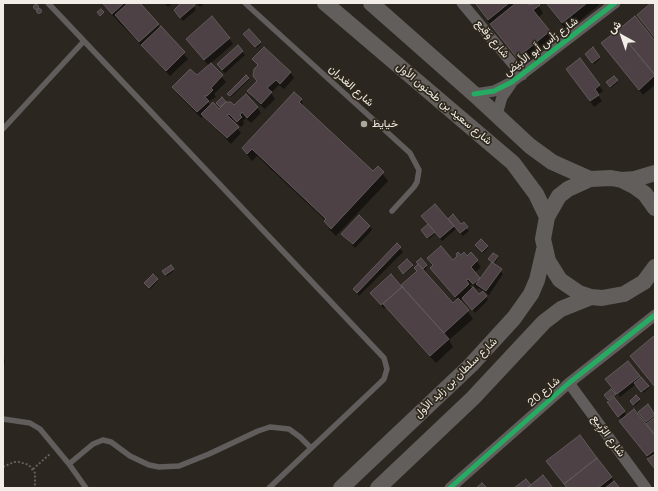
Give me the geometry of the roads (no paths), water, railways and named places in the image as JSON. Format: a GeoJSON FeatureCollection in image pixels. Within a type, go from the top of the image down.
{"type":"FeatureCollection","features":[{"type":"Feature","properties":{"kind":"main road","name":"شارع سعيد بن طحنون الأول"},"geometry":{"type":"LineString","coordinates":[[326,3],[513,163],[536,194],[547,217]]}},
{"type":"Feature","properties":{"kind":"main road"},"geometry":{"type":"LineString","coordinates":[[371,3],[541,155],[565,169],[590,179]]}},
{"type":"Feature","properties":{"kind":"main road"},"geometry":{"type":"LineString","coordinates":[[547,217],[559,196],[574,186],[590,179],[635,179],[655,173]]}},
{"type":"Feature","properties":{"kind":"main road"},"geometry":{"type":"LineString","coordinates":[[622,180],[645,194],[655,208]]}},
{"type":"Feature","properties":{"kind":"main road","name":"شارع سلطان بن زايد الأول"},"geometry":{"type":"LineString","coordinates":[[341,488],[471,365],[514,318],[532,294],[540,273],[544,250],[544,228],[547,217]]}},
{"type":"Feature","properties":{"kind":"main road"},"geometry":{"type":"LineString","coordinates":[[544,250],[548,261],[560,280],[579,293],[602,298],[624,294],[644,282],[655,267]]}},
{"type":"Feature","properties":{"kind":"main road"},"geometry":{"type":"LineString","coordinates":[[378,488],[473,398],[544,322],[561,309],[591,296]]}},
{"type":"Feature","properties":{"kind":"street","name":"شارع وَقيع"},"geometry":{"type":"LineString","coordinates":[[462,3],[522,75]]}},
{"type":"Feature","properties":{"kind":"street","name":"شارع رَأس أَبو الأَبيَض"},"geometry":{"type":"LineString","coordinates":[[474,94],[494,91],[512,82],[615,3]]}},
{"type":"Feature","properties":{"kind":"street","name":"شارع رَأس أَبو الأَبيَض"},"geometry":{"type":"LineString","coordinates":[[497,115],[502,98],[512,82]]}},
{"type":"Feature","properties":{"kind":"street","name":"شارع 20"},"geometry":{"type":"LineString","coordinates":[[450,488],[569,383],[655,315]]}},
{"type":"Feature","properties":{"kind":"street","name":"شارع الرَّبِيع"},"geometry":{"type":"LineString","coordinates":[[569,383],[646,488]]}},
{"type":"Feature","properties":{"kind":"lane"},"geometry":{"type":"LineString","coordinates":[[48,3],[384,358],[387,368],[384,379],[268,488]]}},
{"type":"Feature","properties":{"kind":"lane","name":"شارع الغدران"},"geometry":{"type":"LineString","coordinates":[[245,3],[410,153],[419,170],[417,182],[392,211]]}},
{"type":"Feature","properties":{"kind":"lane"},"geometry":{"type":"LineString","coordinates":[[3,129],[84,41]]}},
{"type":"Feature","properties":{"kind":"lane"},"geometry":{"type":"LineString","coordinates":[[3,419],[36,425],[69,464],[86,488]]}},
{"type":"Feature","properties":{"kind":"lane"},"geometry":{"type":"LineString","coordinates":[[69,464],[94,444],[103,440],[111,442],[130,456],[149,465],[159,467],[179,466],[270,427],[289,430],[300,437],[311,448]]}},
{"type":"Feature","properties":{"kind":"place","name":"خيايط"},"geometry":{"type":"Point","coordinates":[364,124]}}]}
